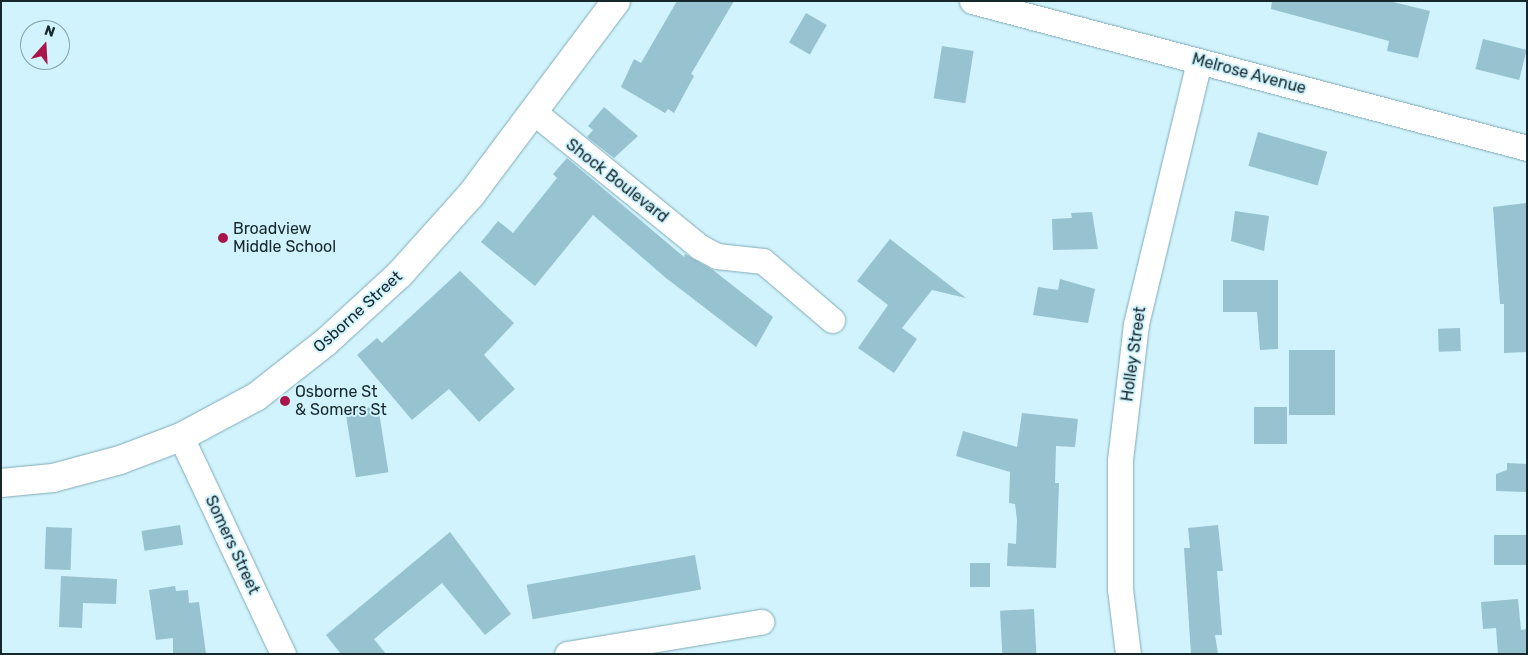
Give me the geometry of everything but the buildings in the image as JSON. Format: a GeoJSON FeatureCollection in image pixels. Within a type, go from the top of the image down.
{"type":"FeatureCollection","features":[{"type":"Feature","properties":{"kind":"main road","name":"Osborne Street"},"geometry":{"type":"LineString","coordinates":[[1,483],[53,478],[120,460],[181,437],[256,397],[326,342],[400,274],[470,195],[535,113],[616,1]]}},
{"type":"Feature","properties":{"kind":"street","name":"Melrose Avenue"},"geometry":{"type":"LineString","coordinates":[[972,1],[1527,148]]}},
{"type":"Feature","properties":{"kind":"street","name":"Holley Street"},"geometry":{"type":"LineString","coordinates":[[1128,654],[1120,589],[1120,460],[1136,324],[1199,61]]}},
{"type":"Feature","properties":{"kind":"street","name":"Shock Boulevard"},"geometry":{"type":"LineString","coordinates":[[535,113],[700,247],[716,256],[763,261],[832,320]]}},
{"type":"Feature","properties":{"kind":"street","name":"Somers Street"},"geometry":{"type":"LineString","coordinates":[[181,437],[283,654]]}},
{"type":"Feature","properties":{"kind":"street"},"geometry":{"type":"LineString","coordinates":[[567,654],[760,622]]}},
{"type":"Feature","properties":{"kind":"place","name":"Broadview Middle School"},"geometry":{"type":"Point","coordinates":[223,238]}},
{"type":"Feature","properties":{"kind":"place","name":"Osborne St & Somers St"},"geometry":{"type":"Point","coordinates":[285,401]}}]}
